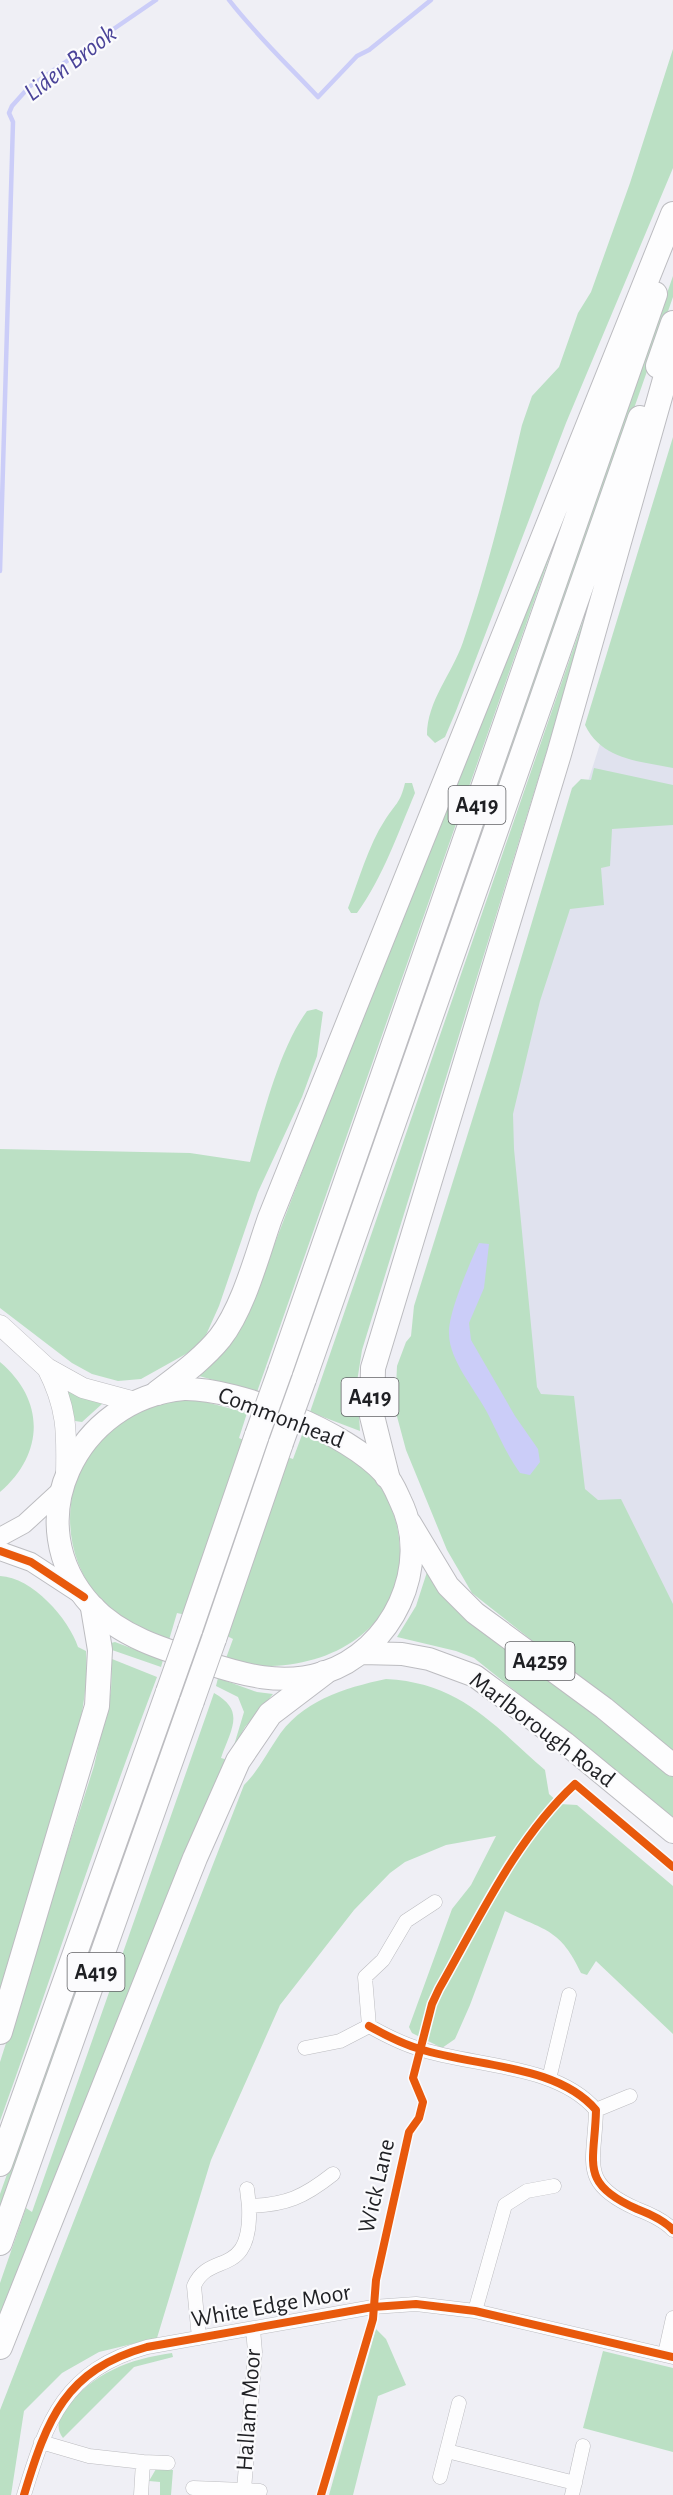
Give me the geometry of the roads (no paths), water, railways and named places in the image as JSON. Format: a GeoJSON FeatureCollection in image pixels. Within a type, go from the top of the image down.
{"type":"FeatureCollection","features":[{"type":"Feature","properties":{"kind":"highway","name":"A419"},"geometry":{"type":"LineString","coordinates":[[157,1393],[208,1352],[227,1328],[239,1304],[270,1218],[673,214]]}},
{"type":"Feature","properties":{"kind":"highway","name":"A419"},"geometry":{"type":"LineString","coordinates":[[0,2164],[190,1630],[673,239]]}},
{"type":"Feature","properties":{"kind":"highway","name":"A419"},"geometry":{"type":"LineString","coordinates":[[0,2242],[214,1639],[673,323]]}},
{"type":"Feature","properties":{"kind":"highway","name":"A419"},"geometry":{"type":"LineString","coordinates":[[387,1476],[372,1416],[373,1368],[559,754],[673,351]]}},
{"type":"Feature","properties":{"kind":"highway"},"geometry":{"type":"LineString","coordinates":[[0,2032],[97,1706],[100,1650],[88,1602]]}},
{"type":"Feature","properties":{"kind":"highway","name":"A419"},"geometry":{"type":"LineString","coordinates":[[0,2347],[195,1858],[238,1761],[270,1713],[324,1673]]}},
{"type":"Feature","properties":{"kind":"main road"},"geometry":{"type":"LineString","coordinates":[[0,1325],[47,1368],[83,1388],[135,1402]]}},
{"type":"Feature","properties":{"kind":"main road"},"geometry":{"type":"LineString","coordinates":[[47,1368],[61,1397],[65,1412],[64,1481]]}},
{"type":"Feature","properties":{"kind":"main road","name":"Commonhead"},"geometry":{"type":"LineString","coordinates":[[184,1389],[207,1390],[276,1411],[342,1439],[370,1458],[387,1476],[409,1522],[410,1564],[405,1592],[392,1619],[362,1653],[324,1673],[270,1679],[223,1668],[128,1634],[88,1602],[61,1548],[58,1524],[64,1481],[77,1452],[98,1428],[135,1402],[157,1393],[184,1389]]}},
{"type":"Feature","properties":{"kind":"main road","name":"A4259"},"geometry":{"type":"LineString","coordinates":[[409,1522],[448,1586],[475,1613],[604,1708],[673,1765]]}},
{"type":"Feature","properties":{"kind":"main road","name":"Marlborough Road"},"geometry":{"type":"LineString","coordinates":[[362,1653],[402,1654],[429,1659],[475,1676],[491,1685],[673,1832]]}},
{"type":"Feature","properties":{"kind":"street"},"geometry":{"type":"LineString","coordinates":[[0,1537],[24,1524],[64,1481]]}},
{"type":"Feature","properties":{"kind":"street"},"geometry":{"type":"LineString","coordinates":[[0,1551],[31,1562],[88,1602]]}},
{"type":"Feature","properties":{"kind":"street"},"geometry":{"type":"LineString","coordinates":[[369,2026],[365,1977],[383,1959],[406,1921],[435,1902]]}},
{"type":"Feature","properties":{"kind":"street"},"geometry":{"type":"LineString","coordinates":[[549,2079],[569,1995]]}},
{"type":"Feature","properties":{"kind":"street"},"geometry":{"type":"LineString","coordinates":[[305,2048],[340,2041],[369,2026]]}},
{"type":"Feature","properties":{"kind":"street"},"geometry":{"type":"LineString","coordinates":[[369,2026],[420,2049],[549,2079],[578,2091],[596,2110],[593,2166],[601,2187],[622,2202],[655,2217],[673,2230]]}},
{"type":"Feature","properties":{"kind":"street"},"geometry":{"type":"LineString","coordinates":[[596,2110],[630,2097]]}},
{"type":"Feature","properties":{"kind":"street"},"geometry":{"type":"LineString","coordinates":[[249,2206],[270,2205],[304,2196],[333,2174]]}},
{"type":"Feature","properties":{"kind":"street"},"geometry":{"type":"LineString","coordinates":[[475,2311],[505,2205],[527,2191],[554,2186]]}},
{"type":"Feature","properties":{"kind":"street"},"geometry":{"type":"LineString","coordinates":[[199,2338],[194,2286],[203,2274],[239,2253],[247,2236],[249,2206],[247,2189]]}},
{"type":"Feature","properties":{"kind":"street","name":"White Edge Moor"},"geometry":{"type":"LineString","coordinates":[[24,2495],[41,2442],[62,2400],[88,2374],[124,2354],[199,2338],[394,2305],[416,2304],[475,2311],[669,2356]]}},
{"type":"Feature","properties":{"kind":"street"},"geometry":{"type":"LineString","coordinates":[[669,2356],[673,2318]]}},
{"type":"Feature","properties":{"kind":"street","name":"Hallam Moor"},"geometry":{"type":"LineString","coordinates":[[244,2490],[255,2352],[253,2329]]}},
{"type":"Feature","properties":{"kind":"street"},"geometry":{"type":"LineString","coordinates":[[440,2477],[459,2403]]}},
{"type":"Feature","properties":{"kind":"street"},"geometry":{"type":"LineString","coordinates":[[41,2442],[90,2456],[168,2463]]}},
{"type":"Feature","properties":{"kind":"street"},"geometry":{"type":"LineString","coordinates":[[447,2451],[573,2489],[584,2446]]}},
{"type":"Feature","properties":{"kind":"street"},"geometry":{"type":"LineString","coordinates":[[141,2495],[143,2462]]}},
{"type":"Feature","properties":{"kind":"street","name":"Hallam Moor"},"geometry":{"type":"LineString","coordinates":[[194,2488],[260,2492]]}},
{"type":"Feature","properties":{"kind":"water"},"geometry":{"type":"Polygon","coordinates":[[[479,1243],[489,1244],[484,1288],[469,1323],[471,1340],[515,1416],[538,1449],[540,1462],[530,1475],[520,1473],[511,1459],[484,1407],[459,1366],[450,1344],[452,1314],[479,1243]]]}},
{"type":"Feature","properties":{"kind":"waterway","name":"Liden Brook"},"geometry":{"type":"LineString","coordinates":[[0,571],[13,122],[9,113],[12,106],[29,87],[156,0]]}},
{"type":"Feature","properties":{"kind":"waterway","name":"Liden Brook"},"geometry":{"type":"LineString","coordinates":[[229,0],[261,38],[318,97],[357,56],[369,50],[431,0]]}}]}
